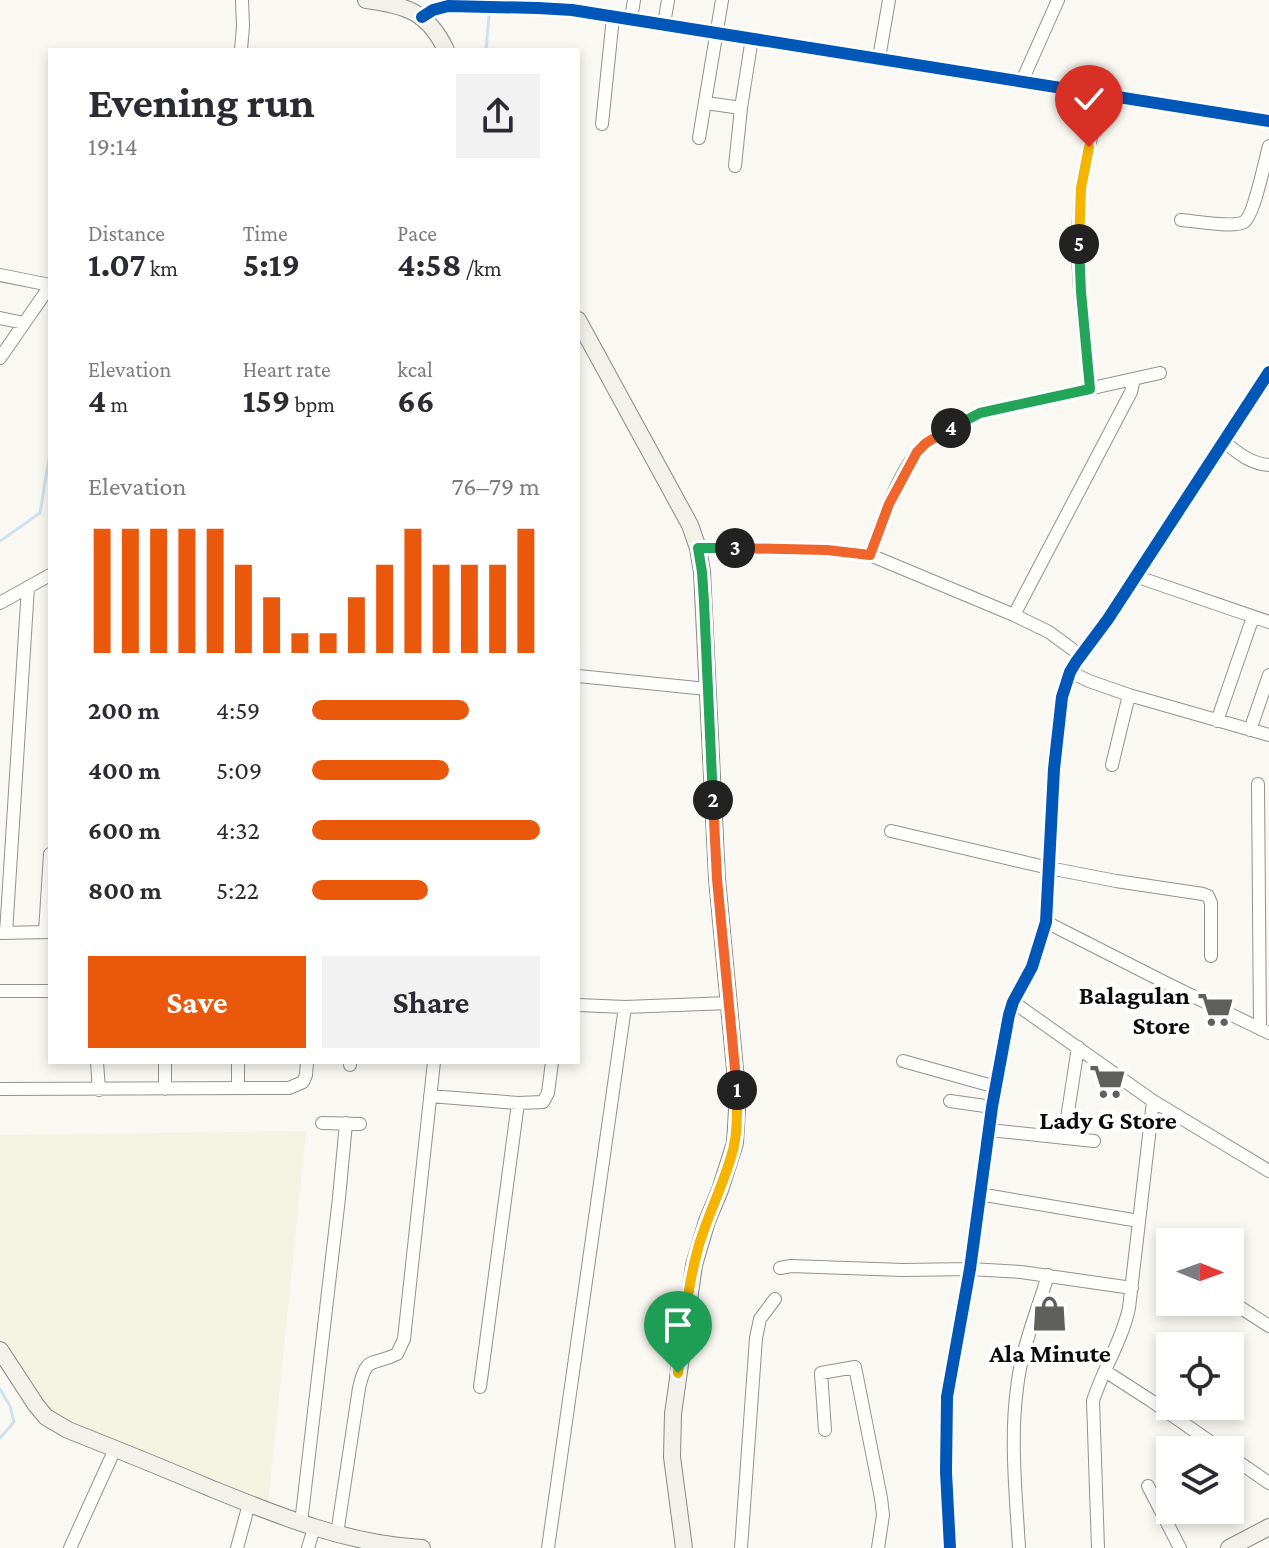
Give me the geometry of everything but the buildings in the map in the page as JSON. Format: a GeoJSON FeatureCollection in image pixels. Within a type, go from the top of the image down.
{"type":"FeatureCollection","features":[{"type":"Feature","properties":{"kind":"main road"},"geometry":{"type":"LineString","coordinates":[[366,0],[400,6],[422,17],[433,27],[445,48]]}},
{"type":"Feature","properties":{"kind":"main road"},"geometry":{"type":"LineString","coordinates":[[580,324],[685,514],[698,548],[702,572],[717,879],[736,1080],[737,1128],[735,1143],[694,1265],[673,1414],[672,1457],[684,1548]]}},
{"type":"Feature","properties":{"kind":"main road"},"geometry":{"type":"LineString","coordinates":[[0,1350],[46,1417],[68,1430],[307,1525],[369,1545],[422,1548]]}},
{"type":"Feature","properties":{"kind":"main road"},"geometry":{"type":"LineString","coordinates":[[1229,1548],[1269,1527]]}},
{"type":"Feature","properties":{"kind":"street"},"geometry":{"type":"LineString","coordinates":[[241,48],[242,0]]}},
{"type":"Feature","properties":{"kind":"street"},"geometry":{"type":"LineString","coordinates":[[631,19],[634,0]]}},
{"type":"Feature","properties":{"kind":"street"},"geometry":{"type":"LineString","coordinates":[[664,24],[668,0]]}},
{"type":"Feature","properties":{"kind":"street"},"geometry":{"type":"LineString","coordinates":[[699,138],[722,0]]}},
{"type":"Feature","properties":{"kind":"street"},"geometry":{"type":"LineString","coordinates":[[879,58],[889,0]]}},
{"type":"Feature","properties":{"kind":"street"},"geometry":{"type":"LineString","coordinates":[[1022,81],[1058,0]]}},
{"type":"Feature","properties":{"kind":"street"},"geometry":{"type":"LineString","coordinates":[[422,17],[448,6],[538,8],[572,5],[613,17],[1269,121]]}},
{"type":"Feature","properties":{"kind":"street"},"geometry":{"type":"LineString","coordinates":[[602,124],[613,17]]}},
{"type":"Feature","properties":{"kind":"street"},"geometry":{"type":"LineString","coordinates":[[735,166],[752,38]]}},
{"type":"Feature","properties":{"kind":"street"},"geometry":{"type":"LineString","coordinates":[[1090,389],[1078,219],[1081,188],[1101,94]]}},
{"type":"Feature","properties":{"kind":"street"},"geometry":{"type":"LineString","coordinates":[[706,103],[741,108]]}},
{"type":"Feature","properties":{"kind":"street"},"geometry":{"type":"LineString","coordinates":[[1181,220],[1243,223],[1252,209],[1269,146]]}},
{"type":"Feature","properties":{"kind":"street"},"geometry":{"type":"LineString","coordinates":[[0,275],[48,285]]}},
{"type":"Feature","properties":{"kind":"street"},"geometry":{"type":"LineString","coordinates":[[0,358],[48,288]]}},
{"type":"Feature","properties":{"kind":"street"},"geometry":{"type":"LineString","coordinates":[[0,318],[24,323]]}},
{"type":"Feature","properties":{"kind":"street"},"geometry":{"type":"LineString","coordinates":[[950,1548],[946,1472],[947,1397],[970,1269],[1006,1027],[1013,1002],[1032,967],[1046,922],[1054,769],[1060,709],[1070,672],[1269,372]]}},
{"type":"Feature","properties":{"kind":"street"},"geometry":{"type":"LineString","coordinates":[[870,555],[889,504],[917,452],[926,443],[980,413],[1160,373]]}},
{"type":"Feature","properties":{"kind":"street"},"geometry":{"type":"LineString","coordinates":[[1014,615],[1131,392],[1134,379]]}},
{"type":"Feature","properties":{"kind":"street"},"geometry":{"type":"LineString","coordinates":[[1223,441],[1248,460],[1269,465]]}},
{"type":"Feature","properties":{"kind":"street"},"geometry":{"type":"LineString","coordinates":[[698,548],[827,550],[870,555],[1014,615],[1049,632],[1080,655]]}},
{"type":"Feature","properties":{"kind":"street"},"geometry":{"type":"LineString","coordinates":[[0,603],[48,576]]}},
{"type":"Feature","properties":{"kind":"street"},"geometry":{"type":"LineString","coordinates":[[1135,576],[1269,622]]}},
{"type":"Feature","properties":{"kind":"street"},"geometry":{"type":"LineString","coordinates":[[28,587],[3,933],[48,932]]}},
{"type":"Feature","properties":{"kind":"street"},"geometry":{"type":"LineString","coordinates":[[1217,721],[1253,617]]}},
{"type":"Feature","properties":{"kind":"street"},"geometry":{"type":"LineString","coordinates":[[1070,672],[1129,695],[1269,735]]}},
{"type":"Feature","properties":{"kind":"street"},"geometry":{"type":"LineString","coordinates":[[1250,730],[1269,675]]}},
{"type":"Feature","properties":{"kind":"street"},"geometry":{"type":"LineString","coordinates":[[580,676],[707,689]]}},
{"type":"Feature","properties":{"kind":"street"},"geometry":{"type":"LineString","coordinates":[[1112,765],[1129,695]]}},
{"type":"Feature","properties":{"kind":"street"},"geometry":{"type":"LineString","coordinates":[[1046,922],[1265,1031],[1264,818],[1258,784]]}},
{"type":"Feature","properties":{"kind":"street"},"geometry":{"type":"LineString","coordinates":[[891,831],[1049,868],[1208,896],[1212,909],[1211,956]]}},
{"type":"Feature","properties":{"kind":"street"},"geometry":{"type":"LineString","coordinates":[[0,991],[48,991]]}},
{"type":"Feature","properties":{"kind":"street"},"geometry":{"type":"LineString","coordinates":[[1013,1002],[1153,1101],[1269,1171]]}},
{"type":"Feature","properties":{"kind":"street"},"geometry":{"type":"LineString","coordinates":[[580,1005],[625,1007],[729,1003]]}},
{"type":"Feature","properties":{"kind":"street"},"geometry":{"type":"LineString","coordinates":[[548,1548],[625,1007]]}},
{"type":"Feature","properties":{"kind":"street"},"geometry":{"type":"LineString","coordinates":[[1064,1138],[1078,1047]]}},
{"type":"Feature","properties":{"kind":"street"},"geometry":{"type":"LineString","coordinates":[[903,1061],[996,1087]]}},
{"type":"Feature","properties":{"kind":"street"},"geometry":{"type":"LineString","coordinates":[[97,1064],[99,1090]]}},
{"type":"Feature","properties":{"kind":"street"},"geometry":{"type":"LineString","coordinates":[[165,1064],[165,1089]]}},
{"type":"Feature","properties":{"kind":"street"},"geometry":{"type":"LineString","coordinates":[[238,1064],[238,1088]]}},
{"type":"Feature","properties":{"kind":"street"},"geometry":{"type":"LineString","coordinates":[[0,1089],[289,1088],[303,1082],[307,1064]]}},
{"type":"Feature","properties":{"kind":"street"},"geometry":{"type":"LineString","coordinates":[[337,1534],[364,1369],[371,1362],[397,1354],[404,1339],[434,1064]]}},
{"type":"Feature","properties":{"kind":"street"},"geometry":{"type":"LineString","coordinates":[[430,1096],[538,1103],[546,1099],[552,1064]]}},
{"type":"Feature","properties":{"kind":"street"},"geometry":{"type":"LineString","coordinates":[[950,1101],[992,1107]]}},
{"type":"Feature","properties":{"kind":"street"},"geometry":{"type":"LineString","coordinates":[[1098,1548],[1093,1401],[1125,1326],[1153,1101]]}},
{"type":"Feature","properties":{"kind":"street"},"geometry":{"type":"LineString","coordinates":[[480,1387],[518,1103]]}},
{"type":"Feature","properties":{"kind":"street"},"geometry":{"type":"LineString","coordinates":[[322,1123],[360,1124]]}},
{"type":"Feature","properties":{"kind":"street"},"geometry":{"type":"LineString","coordinates":[[308,1548],[307,1525],[346,1123]]}},
{"type":"Feature","properties":{"kind":"street"},"geometry":{"type":"LineString","coordinates":[[989,1130],[1094,1141]]}},
{"type":"Feature","properties":{"kind":"street"},"geometry":{"type":"LineString","coordinates":[[979,1194],[1139,1221]]}},
{"type":"Feature","properties":{"kind":"street"},"geometry":{"type":"LineString","coordinates":[[780,1268],[970,1269],[1048,1275],[1132,1288]]}},
{"type":"Feature","properties":{"kind":"street"},"geometry":{"type":"LineString","coordinates":[[1019,1548],[1014,1416],[1017,1386],[1048,1275]]}},
{"type":"Feature","properties":{"kind":"street"},"geometry":{"type":"LineString","coordinates":[[741,1548],[756,1338],[760,1319],[775,1299]]}},
{"type":"Feature","properties":{"kind":"street"},"geometry":{"type":"LineString","coordinates":[[1244,1310],[1269,1326]]}},
{"type":"Feature","properties":{"kind":"street"},"geometry":{"type":"LineString","coordinates":[[825,1430],[821,1373],[855,1367],[881,1498],[882,1530],[878,1548]]}},
{"type":"Feature","properties":{"kind":"street"},"geometry":{"type":"LineString","coordinates":[[1105,1371],[1202,1436]]}},
{"type":"Feature","properties":{"kind":"street"},"geometry":{"type":"LineString","coordinates":[[70,1548],[115,1449]]}},
{"type":"Feature","properties":{"kind":"street"},"geometry":{"type":"LineString","coordinates":[[1244,1466],[1269,1483]]}},
{"type":"Feature","properties":{"kind":"street"},"geometry":{"type":"LineString","coordinates":[[1148,1486],[1180,1548]]}},
{"type":"Feature","properties":{"kind":"street"},"geometry":{"type":"LineString","coordinates":[[237,1548],[249,1504]]}},
{"type":"Feature","properties":{"kind":"shaded area"},"geometry":{"type":"Polygon","coordinates":[[[306,1131],[268,1504],[74,1426],[50,1412],[0,1337],[0,1135],[306,1131]]]}},
{"type":"Feature","properties":{"kind":"waterway"},"geometry":{"type":"LineString","coordinates":[[486,48],[489,16]]}},
{"type":"Feature","properties":{"kind":"waterway"},"geometry":{"type":"LineString","coordinates":[[0,541],[40,513],[48,464]]}},
{"type":"Feature","properties":{"kind":"waterway"},"geometry":{"type":"LineString","coordinates":[[0,1389],[10,1406],[14,1422],[0,1438]]}},
{"type":"Feature","properties":{"kind":"cycle path"},"geometry":{"type":"LineString","coordinates":[[422,17],[448,6],[572,10],[1269,121]]}},
{"type":"Feature","properties":{"kind":"cycle path"},"geometry":{"type":"LineString","coordinates":[[950,1548],[946,1472],[947,1397],[1009,1015],[1032,967],[1046,922],[1054,769],[1062,697],[1076,662],[1108,619],[1269,372]]}},
{"type":"Feature","properties":{"kind":"place","name":"Balagulan Store"},"geometry":{"type":"Point","coordinates":[1216,1010]}},
{"type":"Feature","properties":{"kind":"place","name":"Lady G Store"},"geometry":{"type":"Point","coordinates":[1108,1081]}},
{"type":"Feature","properties":{"kind":"place","name":"Ala Minute"},"geometry":{"type":"Point","coordinates":[1050,1314]}},
{"type":"Feature","properties":{"kind":"route"},"geometry":{"type":"LineString","coordinates":[[678,1373],[689,1289],[699,1244],[730,1160],[737,1128],[736,1080],[717,879],[704,602],[698,548],[827,550],[870,555],[889,504],[909,465],[926,443],[980,413],[1090,389],[1078,219],[1089,147]]}}]}
